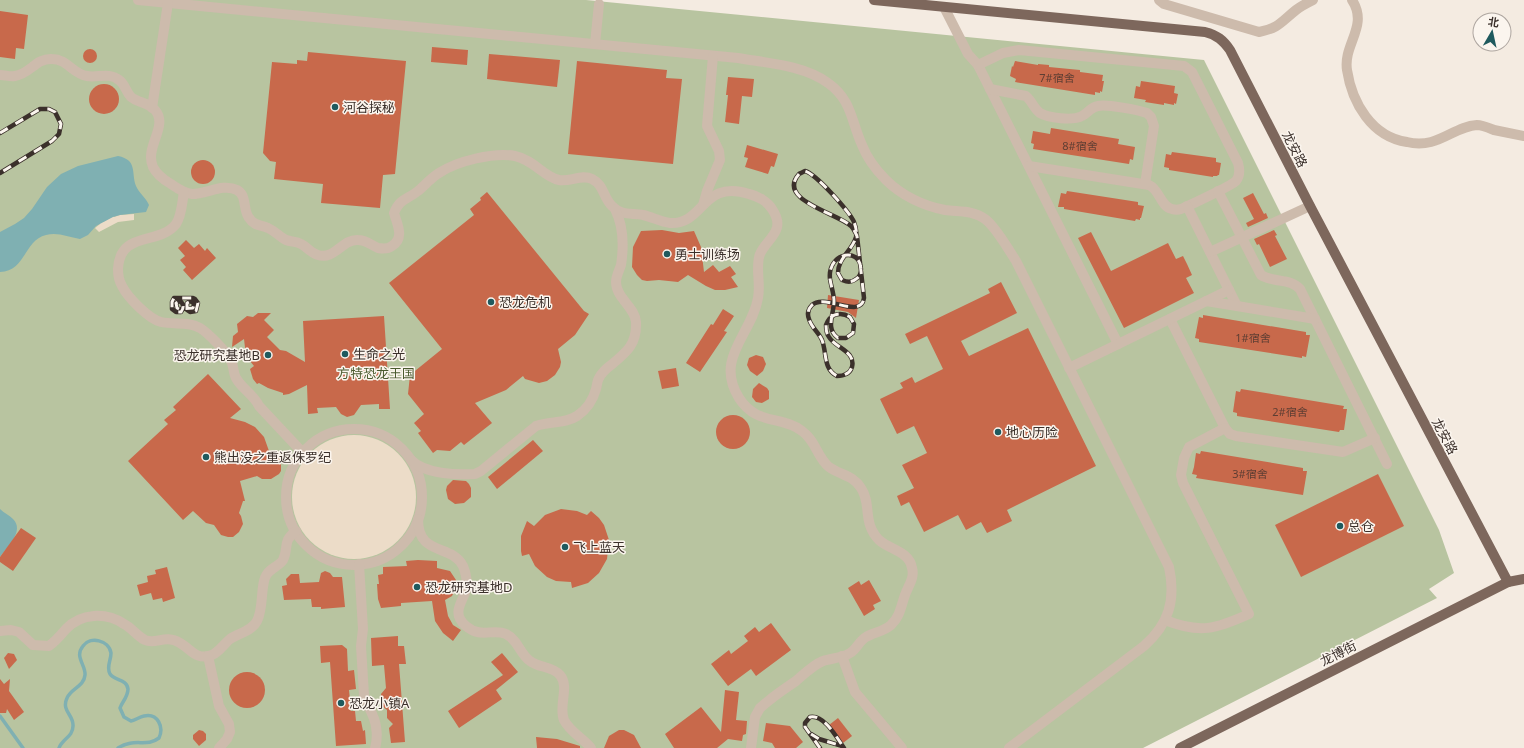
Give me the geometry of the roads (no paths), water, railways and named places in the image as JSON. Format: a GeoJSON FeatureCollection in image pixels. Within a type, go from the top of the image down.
{"type":"FeatureCollection","features":[{"type":"Feature","properties":{"kind":"main road","name":"龙安路"},"geometry":{"type":"LineString","coordinates":[[874,0],[1206,32],[1215,35],[1224,41],[1508,582]]}},
{"type":"Feature","properties":{"kind":"main road","name":"龙博街"},"geometry":{"type":"LineString","coordinates":[[1180,748],[1508,582],[1524,579]]}},
{"type":"Feature","properties":{"kind":"lane"},"geometry":{"type":"LineString","coordinates":[[138,0],[738,58],[796,68],[819,77],[828,83],[843,98],[853,117],[861,145],[871,163],[886,181],[907,196],[931,207],[968,212],[986,219],[1016,261],[1169,568],[1172,582],[1170,605],[1165,620],[1155,636],[1144,646],[1009,748]]}},
{"type":"Feature","properties":{"kind":"lane"},"geometry":{"type":"LineString","coordinates":[[1159,0],[1164,4],[1259,32],[1269,30],[1281,24],[1297,9],[1313,0]]}},
{"type":"Feature","properties":{"kind":"lane"},"geometry":{"type":"LineString","coordinates":[[1352,0],[1357,8],[1358,26],[1348,52],[1347,69],[1354,97],[1369,122],[1385,136],[1402,142],[1416,144],[1431,142],[1463,128],[1478,125],[1524,136]]}},
{"type":"Feature","properties":{"kind":"lane"},"geometry":{"type":"LineString","coordinates":[[152,108],[168,3]]}},
{"type":"Feature","properties":{"kind":"lane"},"geometry":{"type":"LineString","coordinates":[[595,44],[599,4]]}},
{"type":"Feature","properties":{"kind":"lane"},"geometry":{"type":"LineString","coordinates":[[944,7],[968,54],[978,65],[1118,344]]}},
{"type":"Feature","properties":{"kind":"lane"},"geometry":{"type":"LineString","coordinates":[[978,65],[1003,53],[1019,50],[1184,66],[1192,72],[1238,164],[1239,174],[1236,181],[1232,184],[1178,209],[1169,208],[1162,202],[1153,187],[1145,184],[1029,166]]}},
{"type":"Feature","properties":{"kind":"lane"},"geometry":{"type":"LineString","coordinates":[[703,205],[707,191],[720,160],[719,151],[707,126],[713,56]]}},
{"type":"Feature","properties":{"kind":"lane"},"geometry":{"type":"LineString","coordinates":[[0,75],[10,77],[23,74],[40,61],[53,59],[67,64],[83,76],[90,77],[105,75],[119,80],[124,84],[131,97],[149,105],[158,116],[159,129],[151,154],[154,168],[158,175],[184,192],[192,194],[230,188],[237,190],[244,198],[246,213],[252,222],[268,228],[285,239],[302,244],[312,253],[325,256],[331,255],[342,246],[355,240],[363,240],[378,248],[384,249],[394,245],[400,233],[399,225],[394,213],[401,201],[412,195],[435,176],[447,169],[484,156],[505,155],[523,159],[539,167],[554,178],[569,181],[586,177],[592,179],[602,187],[607,200],[615,209],[623,229],[622,256],[617,277],[617,290],[632,310],[636,320],[635,336],[632,345],[627,352],[604,371],[599,378],[594,396],[584,410],[570,420],[543,423],[536,426],[482,471],[475,474],[428,470],[416,465],[396,443],[376,433],[354,429],[332,433],[312,443],[303,452],[292,470],[286,491],[288,513],[296,531],[304,542],[322,556],[343,563],[359,564],[376,560],[396,550],[411,534],[418,518],[422,502],[422,491],[418,475],[411,460]]}},
{"type":"Feature","properties":{"kind":"lane"},"geometry":{"type":"LineString","coordinates":[[990,89],[1026,96],[1030,99],[1036,109],[1045,115],[1075,119],[1093,108],[1102,106],[1147,113],[1151,117],[1154,126],[1145,184]]}},
{"type":"Feature","properties":{"kind":"lane"},"geometry":{"type":"LineString","coordinates":[[615,209],[621,212],[645,215],[669,223],[678,223],[692,216],[711,198],[719,193],[737,190],[755,195],[770,205],[776,217],[777,223],[774,236],[760,252],[758,260],[760,289],[756,309],[748,326],[736,344],[732,361],[731,375],[738,396],[755,414],[769,420],[789,424],[803,432],[816,446],[827,466],[855,480],[864,493],[868,522],[875,535],[906,557],[912,568],[912,579],[896,619],[885,629],[866,636],[851,653],[817,664],[760,708],[755,717],[751,748]]}},
{"type":"Feature","properties":{"kind":"lane"},"geometry":{"type":"LineString","coordinates":[[1218,191],[1261,275],[1266,279],[1296,284],[1300,289],[1388,464]]}},
{"type":"Feature","properties":{"kind":"lane"},"geometry":{"type":"LineString","coordinates":[[184,192],[179,216],[176,224],[171,229],[158,236],[135,242],[125,250],[119,261],[119,280],[127,293],[154,320],[167,324],[193,325],[204,330],[229,357],[236,378],[255,399],[259,406],[303,452]]}},
{"type":"Feature","properties":{"kind":"lane"},"geometry":{"type":"LineString","coordinates":[[1187,206],[1237,306]]}},
{"type":"Feature","properties":{"kind":"lane"},"geometry":{"type":"LineString","coordinates":[[1210,252],[1310,206]]}},
{"type":"Feature","properties":{"kind":"lane"},"geometry":{"type":"LineString","coordinates":[[623,235],[629,221],[645,215]]}},
{"type":"Feature","properties":{"kind":"lane"},"geometry":{"type":"LineString","coordinates":[[1069,368],[1229,290]]}},
{"type":"Feature","properties":{"kind":"lane"},"geometry":{"type":"LineString","coordinates":[[1206,301],[1315,319]]}},
{"type":"Feature","properties":{"kind":"lane"},"geometry":{"type":"LineString","coordinates":[[1170,319],[1225,428],[1230,434],[1337,452],[1349,451],[1374,438]]}},
{"type":"Feature","properties":{"kind":"lane"},"geometry":{"type":"LineString","coordinates":[[1165,620],[1188,628],[1204,628],[1226,625],[1249,614],[1183,483],[1181,475],[1184,458],[1189,447],[1225,428]]}},
{"type":"Feature","properties":{"kind":"lane"},"geometry":{"type":"LineString","coordinates":[[418,518],[419,532],[426,542],[431,546],[453,556],[462,566],[466,584],[466,590],[458,612],[462,622],[472,631],[487,634],[499,632],[505,634],[516,643],[530,662],[549,668],[559,674],[563,684],[561,705],[564,719],[573,731],[591,748]]}},
{"type":"Feature","properties":{"kind":"lane"},"geometry":{"type":"LineString","coordinates":[[0,631],[11,630],[19,632],[33,645],[49,646],[79,620],[88,616],[101,615],[114,618],[125,624],[140,638],[148,641],[173,639],[197,656],[208,656],[217,652],[231,638],[245,632],[257,621],[263,595],[264,580],[267,574],[283,561],[288,539],[296,531]]}},
{"type":"Feature","properties":{"kind":"lane"},"geometry":{"type":"LineString","coordinates":[[359,564],[363,629],[361,646],[364,695],[375,722],[376,740],[374,748]]}},
{"type":"Feature","properties":{"kind":"lane"},"geometry":{"type":"LineString","coordinates":[[208,656],[219,706],[229,724],[230,732],[227,739],[218,748]]}},
{"type":"Feature","properties":{"kind":"lane"},"geometry":{"type":"LineString","coordinates":[[842,656],[855,692],[902,748]]}},
{"type":"Feature","properties":{"kind":"water"},"geometry":{"type":"Polygon","coordinates":[[[118,156],[129,161],[133,168],[136,186],[149,205],[146,212],[113,217],[96,226],[88,235],[80,239],[59,234],[46,235],[33,243],[15,266],[9,270],[0,272],[0,232],[24,218],[47,187],[61,174],[78,166],[118,156]]]}},
{"type":"Feature","properties":{"kind":"water"},"geometry":{"type":"Polygon","coordinates":[[[0,509],[13,519],[17,529],[14,539],[0,557],[0,509]]]}},
{"type":"Feature","properties":{"kind":"waterway"},"geometry":{"type":"LineString","coordinates":[[59,748],[62,742],[73,730],[73,722],[67,710],[66,702],[71,692],[80,685],[84,679],[85,671],[80,657],[81,650],[86,643],[94,640],[103,642],[110,649],[111,656],[108,669],[110,674],[125,683],[127,686],[127,694],[120,708],[124,717],[131,721],[142,716],[149,716],[156,719],[160,725],[161,730],[159,738],[154,741],[130,743],[118,748]]}},
{"type":"Feature","properties":{"kind":"waterway"},"geometry":{"type":"LineString","coordinates":[[0,716],[23,748]]}},
{"type":"Feature","properties":{"kind":"railway"},"geometry":{"type":"LineString","coordinates":[[0,133],[40,109],[49,109],[55,112],[61,124],[59,134],[52,141],[0,173]]}},
{"type":"Feature","properties":{"kind":"railway"},"geometry":{"type":"LineString","coordinates":[[799,174],[794,183],[795,191],[811,205],[844,221],[852,227],[856,235],[857,236],[864,298],[861,304],[856,307],[850,307],[842,305],[833,303],[818,302],[812,305],[808,313],[811,325],[819,335],[824,345],[829,369],[837,376],[842,376],[847,374],[852,367],[851,357],[832,341],[827,332],[826,325],[830,318],[833,316],[839,314],[850,317],[854,324],[853,333],[846,338],[838,338],[832,330],[831,321],[832,316],[834,306],[834,301],[834,296],[830,279],[830,270],[833,263],[838,258],[844,256],[850,255],[855,257],[859,262],[861,269],[861,270],[861,272],[859,276],[851,282],[847,282],[842,280],[838,273],[840,263],[843,259],[846,255],[854,242],[856,237],[856,235],[856,228],[846,210],[817,179],[805,171],[799,174]]}},
{"type":"Feature","properties":{"kind":"railway"},"geometry":{"type":"LineString","coordinates":[[179,309],[177,308],[176,303],[180,301],[183,306],[183,308],[183,309],[181,312],[176,312],[172,309],[172,302],[174,298],[193,298],[198,303],[196,311],[190,312],[187,310],[187,303],[191,301],[194,304],[193,308],[179,309]]}},
{"type":"Feature","properties":{"kind":"railway"},"geometry":{"type":"LineString","coordinates":[[820,748],[805,727],[805,723],[810,717],[815,717],[825,723],[844,748]]}},
{"type":"Feature","properties":{"kind":"railway"},"geometry":{"type":"LineString","coordinates":[[811,734],[819,739],[842,746]]}},
{"type":"Feature","properties":{"kind":"place","name":"河谷探秘"},"geometry":{"type":"Point","coordinates":[335,107]}},
{"type":"Feature","properties":{"kind":"place","name":"勇士训练场"},"geometry":{"type":"Point","coordinates":[667,254]}},
{"type":"Feature","properties":{"kind":"place","name":"恐龙危机"},"geometry":{"type":"Point","coordinates":[491,302]}},
{"type":"Feature","properties":{"kind":"place","name":"生命之光"},"geometry":{"type":"Point","coordinates":[345,354]}},
{"type":"Feature","properties":{"kind":"place","name":"恐龙研究基地B"},"geometry":{"type":"Point","coordinates":[268,355]}},
{"type":"Feature","properties":{"kind":"place","name":"地心历险"},"geometry":{"type":"Point","coordinates":[998,432]}},
{"type":"Feature","properties":{"kind":"place","name":"熊出没之重返侏罗纪"},"geometry":{"type":"Point","coordinates":[206,457]}},
{"type":"Feature","properties":{"kind":"place","name":"总仓"},"geometry":{"type":"Point","coordinates":[1340,526]}},
{"type":"Feature","properties":{"kind":"place","name":"飞上蓝天"},"geometry":{"type":"Point","coordinates":[565,547]}},
{"type":"Feature","properties":{"kind":"place","name":"恐龙研究基地D"},"geometry":{"type":"Point","coordinates":[417,587]}},
{"type":"Feature","properties":{"kind":"place","name":"恐龙小镇A"},"geometry":{"type":"Point","coordinates":[341,703]}},
{"type":"Feature","properties":{"kind":"park label","name":"方特恐龙王国"},"geometry":{"type":"Point","coordinates":[376,373]}}]}
